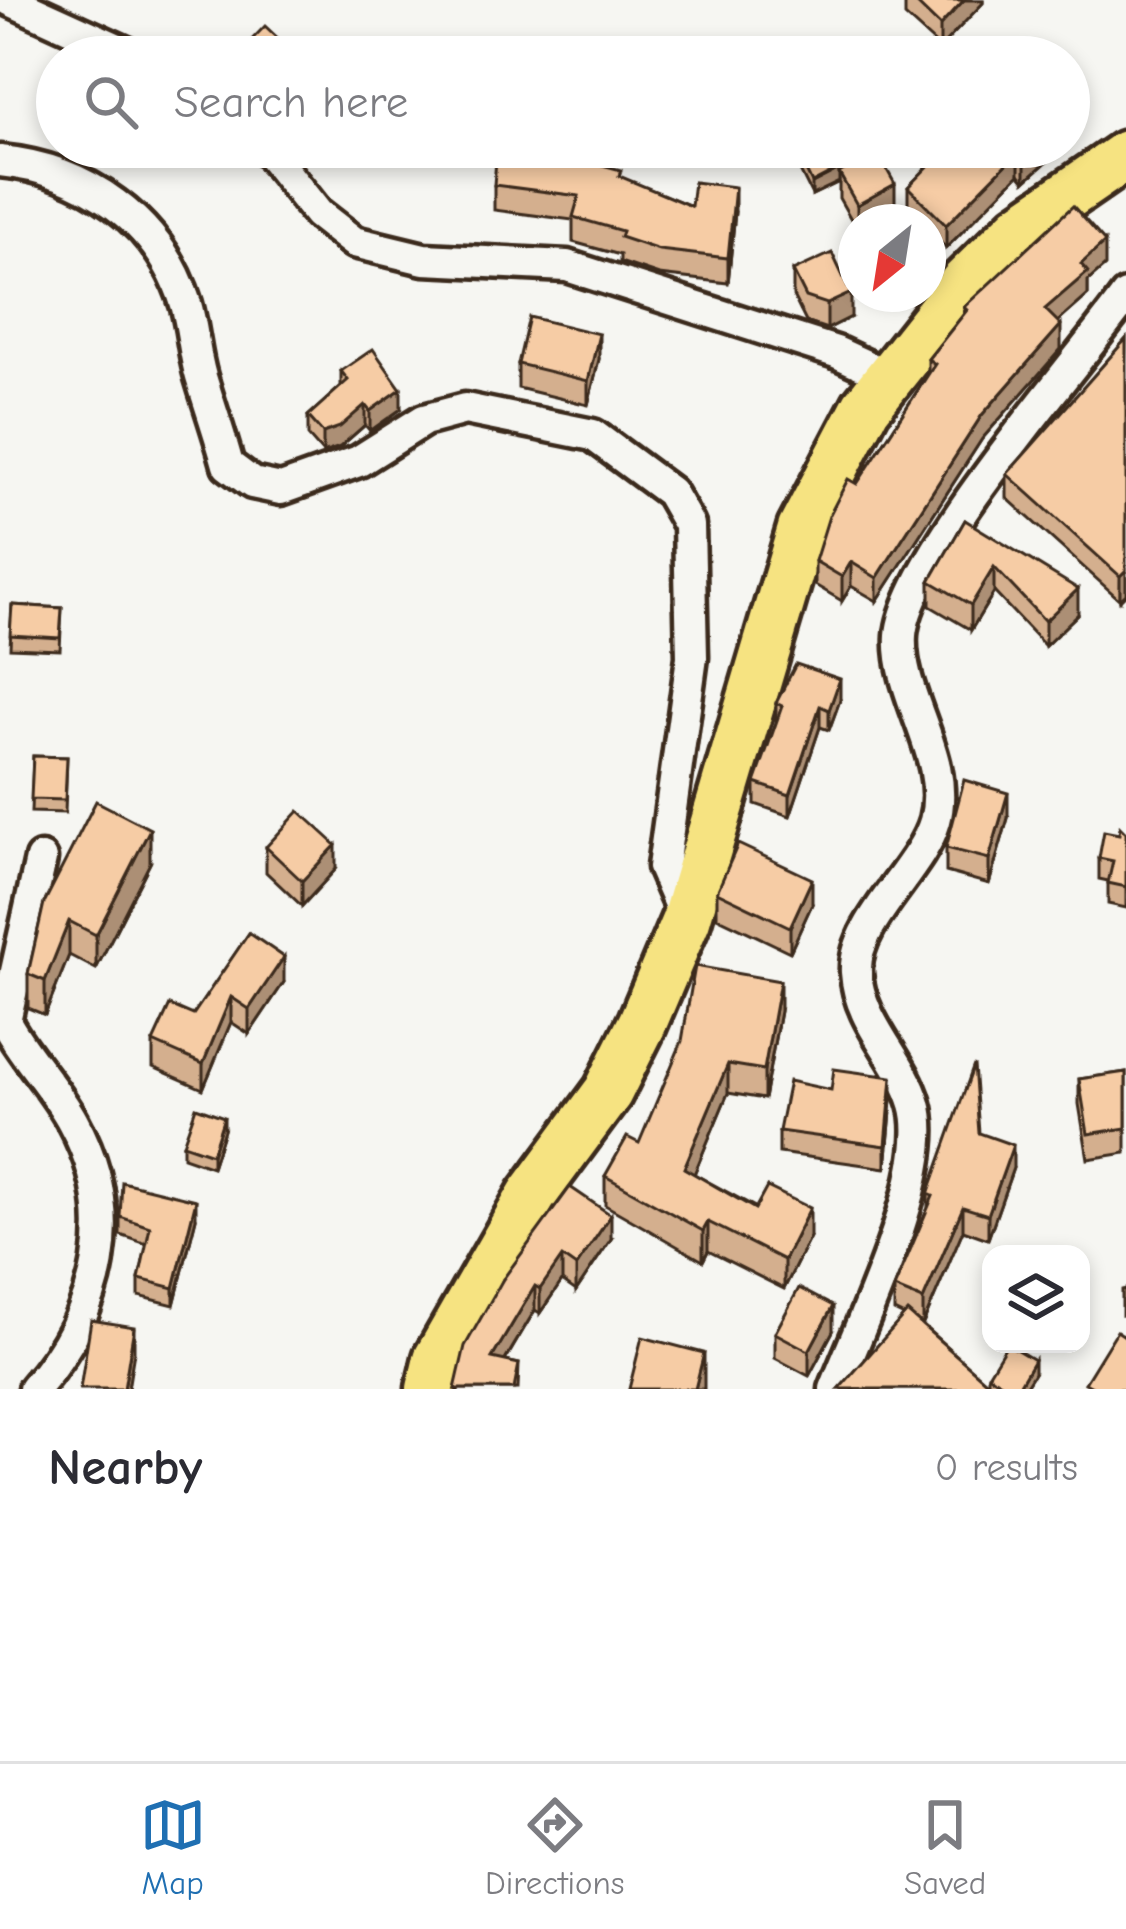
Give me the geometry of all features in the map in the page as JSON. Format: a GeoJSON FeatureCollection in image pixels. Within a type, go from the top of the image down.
{"type":"FeatureCollection","features":[{"type":"Feature","properties":{"kind":"main road"},"geometry":{"type":"LineString","coordinates":[[431,1389],[438,1359],[532,1195],[608,1092],[686,920],[802,529],[888,376],[964,283],[1020,228],[1126,155]]}},
{"type":"Feature","properties":{"kind":"street"},"geometry":{"type":"LineString","coordinates":[[10,0],[89,36]]}},
{"type":"Feature","properties":{"kind":"street"},"geometry":{"type":"LineString","coordinates":[[0,161],[36,164]]}},
{"type":"Feature","properties":{"kind":"street"},"geometry":{"type":"LineString","coordinates":[[49,168],[95,188],[148,233],[174,273],[228,466],[252,482],[281,489],[359,460],[424,420],[465,409],[593,435],[670,492],[689,525],[692,657],[663,868],[686,920]]}},
{"type":"Feature","properties":{"kind":"street"},"geometry":{"type":"LineString","coordinates":[[282,168],[318,214],[355,242],[424,259],[567,266],[836,352],[888,376]]}},
{"type":"Feature","properties":{"kind":"street"},"geometry":{"type":"LineString","coordinates":[[835,1389],[890,1251],[919,1134],[915,1104],[871,1023],[855,969],[866,935],[927,840],[938,801],[902,634],[930,559],[1126,296]]}},
{"type":"Feature","properties":{"kind":"street"},"geometry":{"type":"LineString","coordinates":[[34,1389],[65,1353],[99,1268],[92,1161],[73,1121],[5,1021],[41,860]]}},
{"type":"Feature","properties":{"kind":"building"},"geometry":{"type":"Polygon","coordinates":[[[913,0],[964,0],[940,26],[913,0]]]}},
{"type":"Feature","properties":{"kind":"building"},"geometry":{"type":"Polygon","coordinates":[[[265,26],[276,36],[255,36],[265,26]]]}},
{"type":"Feature","properties":{"kind":"building"},"geometry":{"type":"Polygon","coordinates":[[[495,168],[614,168],[621,170],[619,176],[691,206],[694,182],[735,187],[728,258],[659,250],[620,237],[622,231],[573,217],[579,196],[494,185],[495,168]]]}},
{"type":"Feature","properties":{"kind":"building"},"geometry":{"type":"Polygon","coordinates":[[[805,168],[841,168],[812,183],[805,168]]]}},
{"type":"Feature","properties":{"kind":"building"},"geometry":{"type":"Polygon","coordinates":[[[848,168],[886,168],[895,184],[856,204],[839,173],[848,168]]]}},
{"type":"Feature","properties":{"kind":"building"},"geometry":{"type":"Polygon","coordinates":[[[927,168],[1002,168],[946,225],[946,204],[925,204],[908,187],[927,168]]]}},
{"type":"Feature","properties":{"kind":"building"},"geometry":{"type":"Polygon","coordinates":[[[1073,206],[1105,242],[1081,264],[1088,272],[1045,309],[1061,325],[982,415],[877,578],[851,562],[842,577],[815,561],[829,516],[848,479],[857,484],[935,364],[928,359],[967,310],[964,307],[1073,206]]]}},
{"type":"Feature","properties":{"kind":"building"},"geometry":{"type":"Polygon","coordinates":[[[832,253],[838,266],[838,299],[827,304],[806,297],[793,271],[832,253]]]}},
{"type":"Feature","properties":{"kind":"building"},"geometry":{"type":"Polygon","coordinates":[[[529,317],[599,334],[588,381],[518,364],[529,317]]]}},
{"type":"Feature","properties":{"kind":"building"},"geometry":{"type":"Polygon","coordinates":[[[1126,339],[1126,570],[1120,576],[1007,474],[1126,339]]]}},
{"type":"Feature","properties":{"kind":"building"},"geometry":{"type":"Polygon","coordinates":[[[373,349],[401,389],[370,411],[365,405],[340,427],[323,433],[308,416],[348,380],[341,371],[373,349]]]}},
{"type":"Feature","properties":{"kind":"building"},"geometry":{"type":"Polygon","coordinates":[[[965,520],[1078,589],[1045,621],[994,567],[971,605],[930,581],[965,520]]]}},
{"type":"Feature","properties":{"kind":"building"},"geometry":{"type":"Polygon","coordinates":[[[12,605],[62,608],[60,638],[10,635],[12,605]]]}},
{"type":"Feature","properties":{"kind":"building"},"geometry":{"type":"Polygon","coordinates":[[[796,664],[840,679],[829,710],[820,706],[790,795],[755,783],[782,706],[776,703],[796,664]]]}},
{"type":"Feature","properties":{"kind":"building"},"geometry":{"type":"Polygon","coordinates":[[[33,756],[67,757],[65,800],[31,799],[33,756]]]}},
{"type":"Feature","properties":{"kind":"building"},"geometry":{"type":"Polygon","coordinates":[[[964,780],[1008,793],[989,859],[946,848],[964,780]]]}},
{"type":"Feature","properties":{"kind":"building"},"geometry":{"type":"Polygon","coordinates":[[[96,801],[150,829],[96,935],[69,921],[45,981],[28,974],[44,903],[96,801]]]}},
{"type":"Feature","properties":{"kind":"building"},"geometry":{"type":"Polygon","coordinates":[[[299,811],[336,845],[302,881],[266,847],[299,811]]]}},
{"type":"Feature","properties":{"kind":"building"},"geometry":{"type":"Polygon","coordinates":[[[1120,827],[1126,833],[1126,887],[1108,883],[1113,861],[1099,858],[1104,831],[1119,834],[1120,827]]]}},
{"type":"Feature","properties":{"kind":"building"},"geometry":{"type":"Polygon","coordinates":[[[738,844],[812,879],[790,927],[717,892],[738,844]]]}},
{"type":"Feature","properties":{"kind":"building"},"geometry":{"type":"Polygon","coordinates":[[[249,933],[284,957],[249,1009],[231,997],[203,1064],[153,1042],[170,1005],[193,1015],[249,933]]]}},
{"type":"Feature","properties":{"kind":"building"},"geometry":{"type":"Polygon","coordinates":[[[695,966],[780,981],[764,1070],[728,1064],[684,1168],[755,1209],[767,1187],[810,1208],[784,1260],[708,1222],[703,1231],[605,1176],[627,1137],[639,1143],[682,1041],[695,966]]]}},
{"type":"Feature","properties":{"kind":"building"},"geometry":{"type":"Polygon","coordinates":[[[974,1065],[979,1133],[1013,1145],[988,1215],[963,1207],[923,1300],[894,1288],[933,1196],[928,1194],[974,1065]]]}},
{"type":"Feature","properties":{"kind":"building"},"geometry":{"type":"Polygon","coordinates":[[[834,1069],[892,1077],[886,1146],[779,1131],[789,1081],[831,1090],[834,1069]]]}},
{"type":"Feature","properties":{"kind":"building"},"geometry":{"type":"Polygon","coordinates":[[[1126,1072],[1126,1128],[1088,1134],[1079,1079],[1126,1072]]]}},
{"type":"Feature","properties":{"kind":"building"},"geometry":{"type":"Polygon","coordinates":[[[196,1107],[224,1117],[212,1154],[183,1144],[196,1107]]]}},
{"type":"Feature","properties":{"kind":"building"},"geometry":{"type":"Polygon","coordinates":[[[122,1182],[196,1200],[174,1288],[139,1279],[150,1227],[120,1217],[122,1182]]]}},
{"type":"Feature","properties":{"kind":"building"},"geometry":{"type":"Polygon","coordinates":[[[570,1187],[611,1215],[576,1267],[562,1257],[540,1289],[535,1286],[492,1358],[519,1364],[514,1389],[455,1389],[465,1346],[503,1279],[570,1187]]]}},
{"type":"Feature","properties":{"kind":"building"},"geometry":{"type":"Polygon","coordinates":[[[799,1288],[833,1306],[809,1351],[775,1333],[799,1288]]]}},
{"type":"Feature","properties":{"kind":"building"},"geometry":{"type":"Polygon","coordinates":[[[907,1312],[995,1389],[839,1389],[907,1312]]]}},
{"type":"Feature","properties":{"kind":"building"},"geometry":{"type":"Polygon","coordinates":[[[91,1320],[134,1327],[124,1389],[80,1389],[91,1320]]]}},
{"type":"Feature","properties":{"kind":"building"},"geometry":{"type":"Polygon","coordinates":[[[1117,1331],[1126,1337],[1126,1389],[1096,1389],[1085,1383],[1117,1331]]]}},
{"type":"Feature","properties":{"kind":"building"},"geometry":{"type":"Polygon","coordinates":[[[642,1337],[704,1353],[695,1389],[629,1389],[642,1337]]]}},
{"type":"Feature","properties":{"kind":"building"},"geometry":{"type":"Polygon","coordinates":[[[1001,1353],[1022,1353],[1034,1360],[1017,1389],[988,1375],[1001,1353]]]}}]}
